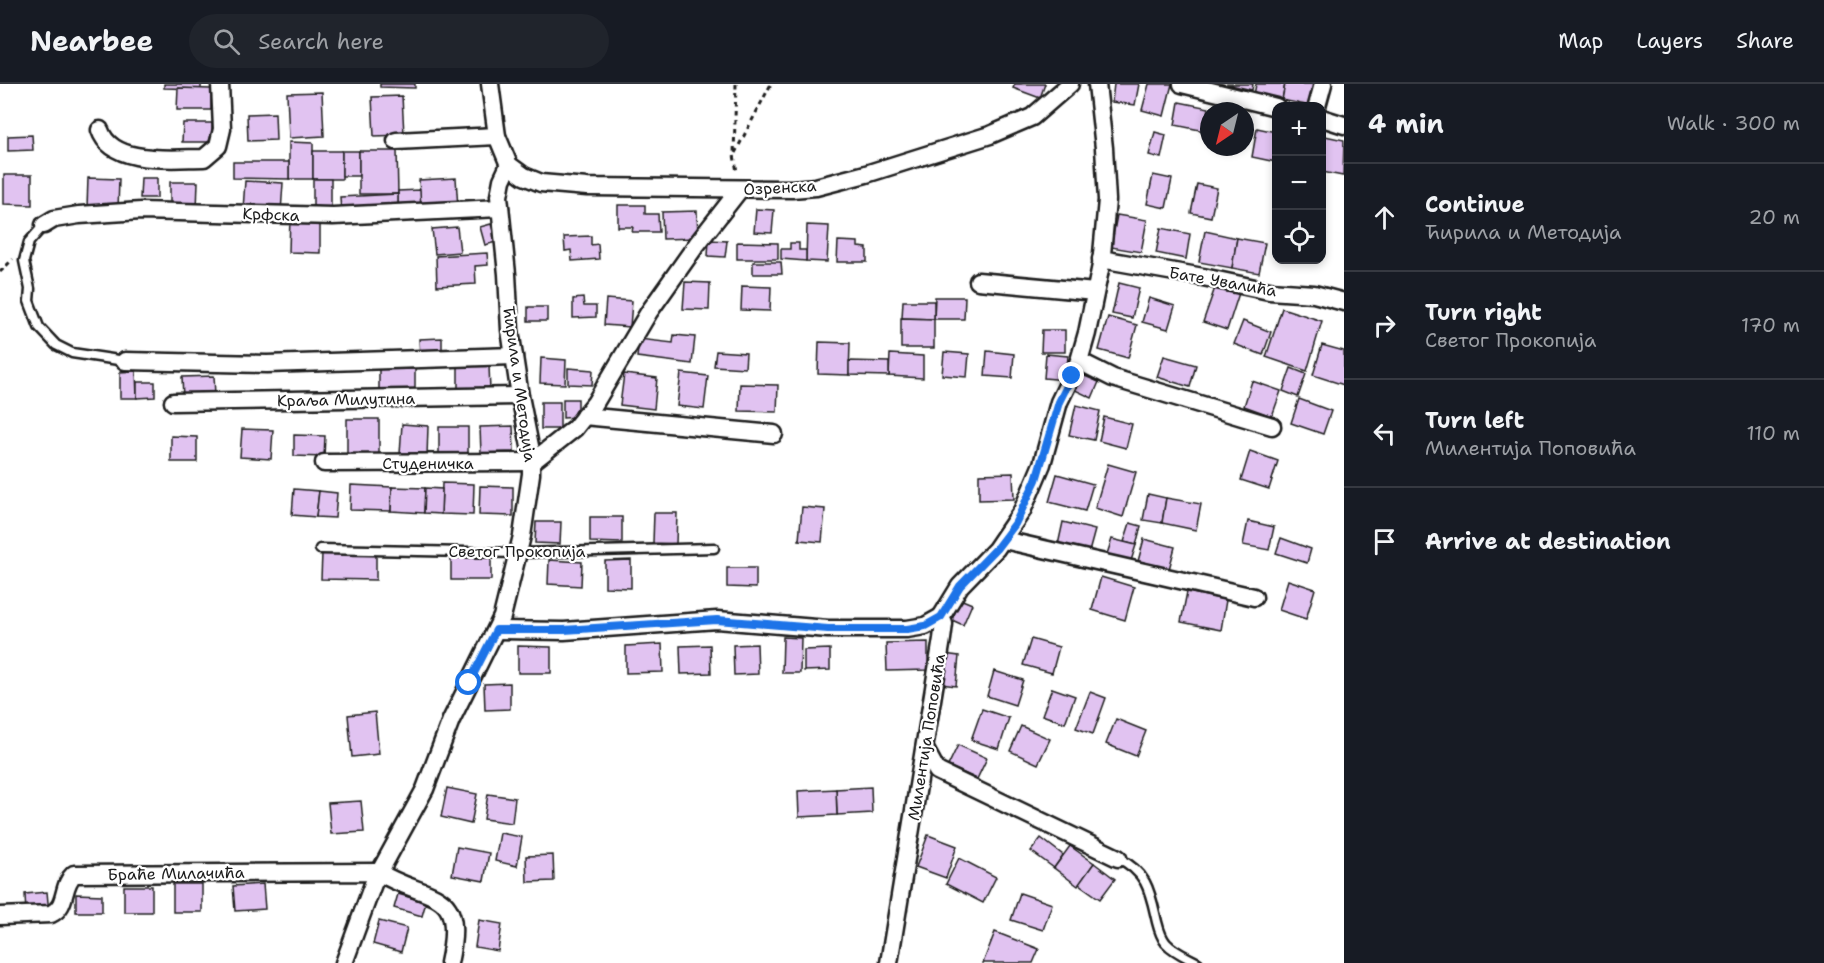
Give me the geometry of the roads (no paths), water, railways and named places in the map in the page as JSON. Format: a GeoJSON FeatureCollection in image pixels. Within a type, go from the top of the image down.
{"type":"FeatureCollection","features":[{"type":"Feature","properties":{"kind":"street"},"geometry":{"type":"LineString","coordinates":[[100,130],[110,147],[122,152],[152,158],[204,158],[218,146],[222,129],[220,84]]}},
{"type":"Feature","properties":{"kind":"street"},"geometry":{"type":"LineString","coordinates":[[490,84],[497,136],[509,165]]}},
{"type":"Feature","properties":{"kind":"street","name":"Озренска"},"geometry":{"type":"LineString","coordinates":[[509,165],[531,180],[552,185],[587,188],[792,189],[816,187],[934,154],[1019,124],[1048,105],[1070,84]]}},
{"type":"Feature","properties":{"kind":"street"},"geometry":{"type":"LineString","coordinates":[[496,630],[564,630],[717,620],[828,629],[907,629],[925,626],[941,617],[960,586],[1004,540],[1015,524],[1042,464],[1059,402],[1079,361],[1087,333],[1101,259],[1107,186],[1096,84]]}},
{"type":"Feature","properties":{"kind":"street"},"geometry":{"type":"LineString","coordinates":[[1182,84],[1272,105]]}},
{"type":"Feature","properties":{"kind":"street"},"geometry":{"type":"LineString","coordinates":[[1318,102],[1323,84]]}},
{"type":"Feature","properties":{"kind":"street"},"geometry":{"type":"LineString","coordinates":[[1326,119],[1344,125]]}},
{"type":"Feature","properties":{"kind":"street"},"geometry":{"type":"LineString","coordinates":[[396,141],[497,136]]}},
{"type":"Feature","properties":{"kind":"street","name":"Ћирила и Методија"},"geometry":{"type":"LineString","coordinates":[[344,963],[378,872],[424,789],[451,720],[496,630],[506,606],[519,553],[532,462],[510,330],[500,208],[500,188],[509,165]]}},
{"type":"Feature","properties":{"kind":"street"},"geometry":{"type":"LineString","coordinates":[[532,462],[561,440],[584,417],[604,390],[653,307],[697,244],[740,189]]}},
{"type":"Feature","properties":{"kind":"street","name":"Крфска"},"geometry":{"type":"LineString","coordinates":[[44,225],[54,219],[79,215],[141,211],[333,216],[500,208]]}},
{"type":"Feature","properties":{"kind":"street","name":"Бате Увалића"},"geometry":{"type":"LineString","coordinates":[[1101,259],[1269,291],[1314,294],[1344,302]]}},
{"type":"Feature","properties":{"kind":"street"},"geometry":{"type":"LineString","coordinates":[[978,281],[1095,292]]}},
{"type":"Feature","properties":{"kind":"street"},"geometry":{"type":"LineString","coordinates":[[125,361],[267,364],[514,356]]}},
{"type":"Feature","properties":{"kind":"street"},"geometry":{"type":"LineString","coordinates":[[1079,361],[1113,378],[1272,426]]}},
{"type":"Feature","properties":{"kind":"street","name":"Краља Милутина"},"geometry":{"type":"LineString","coordinates":[[173,402],[520,396]]}},
{"type":"Feature","properties":{"kind":"street"},"geometry":{"type":"LineString","coordinates":[[584,417],[774,434]]}},
{"type":"Feature","properties":{"kind":"street","name":"Студеничка"},"geometry":{"type":"LineString","coordinates":[[324,463],[532,462]]}},
{"type":"Feature","properties":{"kind":"street"},"geometry":{"type":"LineString","coordinates":[[1004,540],[1254,597]]}},
{"type":"Feature","properties":{"kind":"street","name":"Милентија Поповића"},"geometry":{"type":"LineString","coordinates":[[889,963],[942,639],[944,624],[941,617]]}},
{"type":"Feature","properties":{"kind":"street"},"geometry":{"type":"LineString","coordinates":[[925,749],[937,771],[1118,858]]}},
{"type":"Feature","properties":{"kind":"street"},"geometry":{"type":"LineString","coordinates":[[378,872],[434,896],[450,909],[453,938],[449,963]]}},
{"type":"Feature","properties":{"kind":"street","name":"Браће Милачића"},"geometry":{"type":"LineString","coordinates":[[0,916],[51,914],[57,911],[64,899],[65,887],[74,874],[378,872]]}},
{"type":"Feature","properties":{"kind":"lane"},"geometry":{"type":"LineString","coordinates":[[44,225],[29,242],[24,261],[30,289],[29,301],[39,327],[56,345],[72,353],[125,361]]}},
{"type":"Feature","properties":{"kind":"lane","name":"Светог Прокопија"},"geometry":{"type":"LineString","coordinates":[[320,549],[519,553],[714,548]]}},
{"type":"Feature","properties":{"kind":"lane"},"geometry":{"type":"LineString","coordinates":[[1118,858],[1132,865],[1143,877],[1152,898],[1160,933],[1166,944],[1197,963]]}}]}
